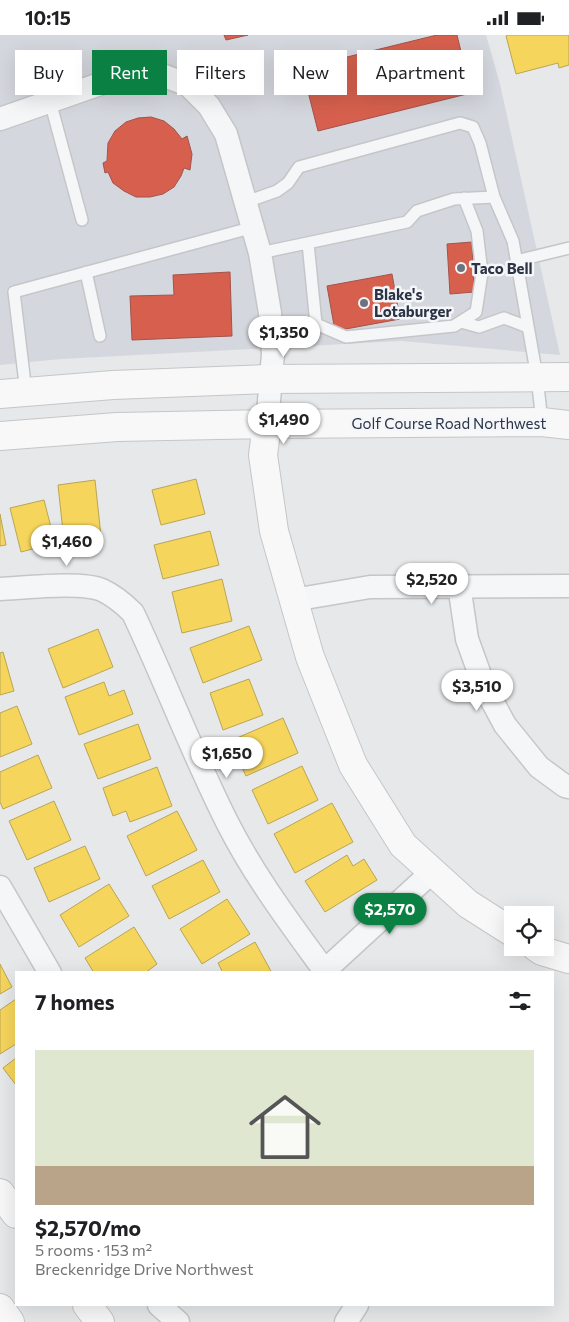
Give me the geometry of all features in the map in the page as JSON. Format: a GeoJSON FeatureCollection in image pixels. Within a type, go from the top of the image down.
{"type":"FeatureCollection","features":[{"type":"Feature","properties":{"kind":"main road"},"geometry":{"type":"LineString","coordinates":[[13,393],[114,385],[270,379],[569,377]]}},
{"type":"Feature","properties":{"kind":"main road","name":"Golf Course Road Northwest"},"geometry":{"type":"LineString","coordinates":[[0,436],[117,427],[267,423],[542,422],[569,425]]}},
{"type":"Feature","properties":{"kind":"main road"},"geometry":{"type":"LineString","coordinates":[[267,423],[263,455],[274,531],[310,657],[353,765],[403,845],[468,904],[504,927]]}},
{"type":"Feature","properties":{"kind":"main road"},"geometry":{"type":"LineString","coordinates":[[554,955],[569,959]]}},
{"type":"Feature","properties":{"kind":"main road"},"geometry":{"type":"LineString","coordinates":[[0,1193],[15,1213]]}},
{"type":"Feature","properties":{"kind":"main road"},"geometry":{"type":"LineString","coordinates":[[88,1306],[100,1322]]}},
{"type":"Feature","properties":{"kind":"main road"},"geometry":{"type":"LineString","coordinates":[[0,1309],[10,1322]]}},
{"type":"Feature","properties":{"kind":"street"},"geometry":{"type":"LineString","coordinates":[[0,119],[120,77],[157,73],[188,85],[209,106],[226,134],[260,253],[270,313],[273,354],[267,423]]}},
{"type":"Feature","properties":{"kind":"street"},"geometry":{"type":"LineString","coordinates":[[0,589],[78,585],[100,589],[121,602],[133,613],[229,826],[271,898],[323,971],[432,871]]}},
{"type":"Feature","properties":{"kind":"street"},"geometry":{"type":"LineString","coordinates":[[459,585],[467,639],[484,686],[505,725],[538,767],[569,787]]}},
{"type":"Feature","properties":{"kind":"street"},"geometry":{"type":"LineString","coordinates":[[293,599],[370,587],[569,585]]}},
{"type":"Feature","properties":{"kind":"street"},"geometry":{"type":"LineString","coordinates":[[0,887],[49,971]]}},
{"type":"Feature","properties":{"kind":"street"},"geometry":{"type":"LineString","coordinates":[[160,1306],[178,1322]]}},
{"type":"Feature","properties":{"kind":"street"},"geometry":{"type":"LineString","coordinates":[[346,1322],[356,1306]]}},
{"type":"Feature","properties":{"kind":"lane"},"geometry":{"type":"LineString","coordinates":[[50,101],[82,220]]}},
{"type":"Feature","properties":{"kind":"lane"},"geometry":{"type":"LineString","coordinates":[[246,202],[277,191],[288,183],[299,167],[460,123],[473,127],[480,143],[494,197],[513,241],[537,377],[542,422]]}},
{"type":"Feature","properties":{"kind":"lane"},"geometry":{"type":"LineString","coordinates":[[260,253],[408,222],[416,211],[454,199],[494,197]]}},
{"type":"Feature","properties":{"kind":"lane"},"geometry":{"type":"LineString","coordinates":[[308,243],[316,325],[346,337],[454,326],[476,312],[482,273],[477,231],[464,198]]}},
{"type":"Feature","properties":{"kind":"lane"},"geometry":{"type":"LineString","coordinates":[[13,393],[14,292],[254,227]]}},
{"type":"Feature","properties":{"kind":"lane"},"geometry":{"type":"LineString","coordinates":[[516,261],[569,248]]}},
{"type":"Feature","properties":{"kind":"lane"},"geometry":{"type":"LineString","coordinates":[[86,272],[100,336]]}},
{"type":"Feature","properties":{"kind":"lane"},"geometry":{"type":"LineString","coordinates":[[461,322],[479,327],[504,318],[528,327]]}},
{"type":"Feature","properties":{"kind":"shaded area"},"geometry":{"type":"Polygon","coordinates":[[[0,35],[486,35],[500,84],[560,355],[401,341],[61,359],[0,365],[0,35]]]}},
{"type":"Feature","properties":{"kind":"building: Homes"},"geometry":{"type":"Polygon","coordinates":[[[569,35],[569,65],[559,68],[558,63],[516,74],[506,36],[569,35]]]}},
{"type":"Feature","properties":{"kind":"building: Homes"},"geometry":{"type":"Polygon","coordinates":[[[196,479],[205,514],[161,525],[152,490],[196,479]]]}},
{"type":"Feature","properties":{"kind":"building: Homes"},"geometry":{"type":"Polygon","coordinates":[[[95,480],[101,536],[64,541],[58,485],[95,480]]]}},
{"type":"Feature","properties":{"kind":"building: Homes"},"geometry":{"type":"Polygon","coordinates":[[[44,500],[55,543],[21,552],[10,508],[44,500]]]}},
{"type":"Feature","properties":{"kind":"building: Homes"},"geometry":{"type":"Polygon","coordinates":[[[0,514],[6,545],[0,546],[0,514]]]}},
{"type":"Feature","properties":{"kind":"building: Homes"},"geometry":{"type":"Polygon","coordinates":[[[210,531],[219,565],[163,579],[154,545],[210,531]]]}},
{"type":"Feature","properties":{"kind":"building: Homes"},"geometry":{"type":"Polygon","coordinates":[[[222,579],[232,621],[182,633],[172,592],[222,579]]]}},
{"type":"Feature","properties":{"kind":"building: Homes"},"geometry":{"type":"Polygon","coordinates":[[[249,626],[262,660],[203,683],[190,648],[249,626]]]}},
{"type":"Feature","properties":{"kind":"building: Homes"},"geometry":{"type":"Polygon","coordinates":[[[98,629],[113,667],[63,688],[48,649],[98,629]]]}},
{"type":"Feature","properties":{"kind":"building: Homes"},"geometry":{"type":"Polygon","coordinates":[[[3,652],[14,691],[0,695],[0,653],[3,652]]]}},
{"type":"Feature","properties":{"kind":"building: Homes"},"geometry":{"type":"Polygon","coordinates":[[[249,679],[263,715],[223,730],[210,693],[249,679]]]}},
{"type":"Feature","properties":{"kind":"building: Homes"},"geometry":{"type":"Polygon","coordinates":[[[104,682],[109,696],[124,690],[133,714],[79,735],[65,697],[104,682]]]}},
{"type":"Feature","properties":{"kind":"building: Homes"},"geometry":{"type":"Polygon","coordinates":[[[17,706],[32,744],[0,757],[0,713],[17,706]]]}},
{"type":"Feature","properties":{"kind":"building: Homes"},"geometry":{"type":"Polygon","coordinates":[[[283,718],[298,753],[246,776],[230,741],[283,718]]]}},
{"type":"Feature","properties":{"kind":"building: Homes"},"geometry":{"type":"Polygon","coordinates":[[[138,724],[151,759],[98,779],[84,744],[138,724]]]}},
{"type":"Feature","properties":{"kind":"building: Homes"},"geometry":{"type":"Polygon","coordinates":[[[38,755],[52,788],[3,809],[0,802],[0,772],[38,755]]]}},
{"type":"Feature","properties":{"kind":"building: Homes"},"geometry":{"type":"Polygon","coordinates":[[[302,766],[318,800],[268,824],[252,790],[302,766]]]}},
{"type":"Feature","properties":{"kind":"building: Homes"},"geometry":{"type":"Polygon","coordinates":[[[157,767],[172,806],[130,822],[126,811],[113,816],[103,788],[157,767]]]}},
{"type":"Feature","properties":{"kind":"building: Homes"},"geometry":{"type":"Polygon","coordinates":[[[54,801],[71,840],[27,860],[9,821],[54,801]]]}},
{"type":"Feature","properties":{"kind":"building: Homes"},"geometry":{"type":"Polygon","coordinates":[[[332,803],[353,842],[295,873],[274,834],[332,803]]]}},
{"type":"Feature","properties":{"kind":"building: Homes"},"geometry":{"type":"Polygon","coordinates":[[[177,811],[197,850],[146,876],[127,836],[177,811]]]}},
{"type":"Feature","properties":{"kind":"building: Homes"},"geometry":{"type":"Polygon","coordinates":[[[85,846],[100,879],[49,902],[34,868],[85,846]]]}},
{"type":"Feature","properties":{"kind":"building: Homes"},"geometry":{"type":"Polygon","coordinates":[[[347,855],[353,866],[364,859],[377,880],[325,912],[305,881],[347,855]]]}},
{"type":"Feature","properties":{"kind":"building: Homes"},"geometry":{"type":"Polygon","coordinates":[[[203,860],[220,892],[169,919],[152,886],[203,860]]]}},
{"type":"Feature","properties":{"kind":"building: Homes"},"geometry":{"type":"Polygon","coordinates":[[[109,884],[129,916],[79,947],[60,915],[109,884]]]}},
{"type":"Feature","properties":{"kind":"building: Homes"},"geometry":{"type":"Polygon","coordinates":[[[227,899],[250,934],[202,964],[180,929],[227,899]]]}},
{"type":"Feature","properties":{"kind":"building: Homes"},"geometry":{"type":"Polygon","coordinates":[[[134,927],[157,964],[148,971],[93,971],[85,958],[134,927]]]}},
{"type":"Feature","properties":{"kind":"building: Homes"},"geometry":{"type":"Polygon","coordinates":[[[255,942],[271,971],[222,971],[218,963],[255,942]]]}},
{"type":"Feature","properties":{"kind":"building: Homes"},"geometry":{"type":"Polygon","coordinates":[[[0,964],[12,987],[0,994],[0,964]]]}},
{"type":"Feature","properties":{"kind":"building: Homes"},"geometry":{"type":"Polygon","coordinates":[[[15,1000],[15,1045],[0,1054],[0,1010],[15,1000]]]}},
{"type":"Feature","properties":{"kind":"building: Homes"},"geometry":{"type":"Polygon","coordinates":[[[15,1059],[15,1084],[3,1068],[15,1059]]]}},
{"type":"Feature","properties":{"kind":"building: Shops"},"geometry":{"type":"Polygon","coordinates":[[[224,35],[248,35],[226,40],[224,35]]]}},
{"type":"Feature","properties":{"kind":"building: Shops"},"geometry":{"type":"Polygon","coordinates":[[[437,35],[457,35],[461,50],[376,50],[437,35]]]}},
{"type":"Feature","properties":{"kind":"building: Shops"},"geometry":{"type":"Polygon","coordinates":[[[357,55],[357,95],[463,95],[318,131],[309,95],[347,95],[347,57],[357,55]]]}},
{"type":"Feature","properties":{"kind":"building: Shops"},"geometry":{"type":"Polygon","coordinates":[[[151,117],[164,121],[182,139],[187,136],[192,154],[190,170],[184,168],[174,187],[163,194],[150,197],[136,197],[113,183],[108,172],[105,173],[103,163],[107,161],[108,143],[115,131],[126,122],[138,118],[151,117]]]}},
{"type":"Feature","properties":{"kind":"building: Shops","name":"Taco Bell"},"geometry":{"type":"Polygon","coordinates":[[[472,242],[474,292],[450,294],[447,244],[472,242]]]}},
{"type":"Feature","properties":{"kind":"building: Shops"},"geometry":{"type":"Polygon","coordinates":[[[230,272],[232,336],[132,340],[130,296],[174,295],[173,275],[230,272]]]}},
{"type":"Feature","properties":{"kind":"building: Shops","name":"Blake's Lotaburger"},"geometry":{"type":"Polygon","coordinates":[[[392,274],[400,319],[335,331],[327,286],[392,274]]]}},
{"type":"Feature","properties":{"kind":"place","name":"Taco Bell"},"geometry":{"type":"Point","coordinates":[461,268]}},
{"type":"Feature","properties":{"kind":"place","name":"Blake's Lotaburger"},"geometry":{"type":"Point","coordinates":[364,303]}}]}
